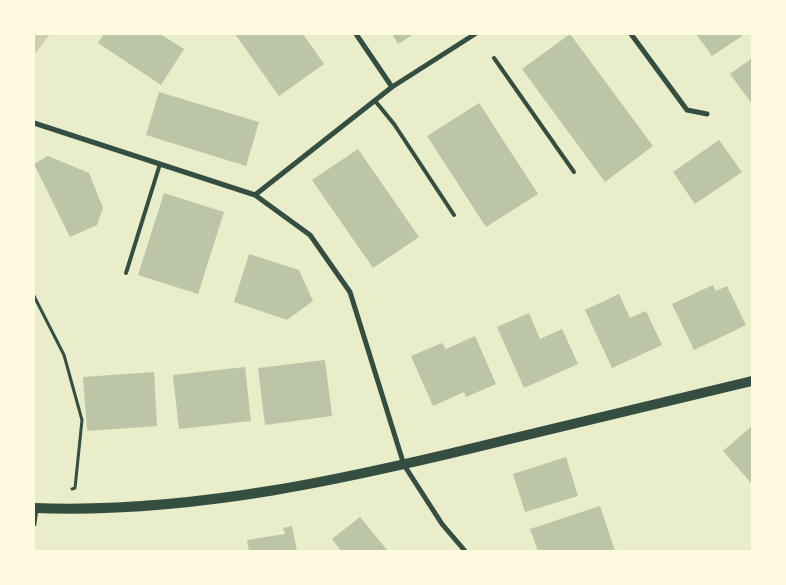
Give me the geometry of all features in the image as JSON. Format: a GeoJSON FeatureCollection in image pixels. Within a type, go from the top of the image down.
{"type":"FeatureCollection","features":[{"type":"Feature","properties":{"kind":"main road"},"geometry":{"type":"LineString","coordinates":[[35,508],[133,507],[219,500],[404,465],[752,381]]}},
{"type":"Feature","properties":{"kind":"street"},"geometry":{"type":"LineString","coordinates":[[356,34],[392,87]]}},
{"type":"Feature","properties":{"kind":"street"},"geometry":{"type":"LineString","coordinates":[[255,195],[376,102],[392,87],[475,34]]}},
{"type":"Feature","properties":{"kind":"street"},"geometry":{"type":"LineString","coordinates":[[631,34],[687,110],[707,114]]}},
{"type":"Feature","properties":{"kind":"street"},"geometry":{"type":"LineString","coordinates":[[34,123],[255,195],[310,235],[350,292],[404,465],[442,524],[465,551]]}},
{"type":"Feature","properties":{"kind":"street"},"geometry":{"type":"LineString","coordinates":[[34,524],[35,508]]}},
{"type":"Feature","properties":{"kind":"lane"},"geometry":{"type":"LineString","coordinates":[[494,58],[574,172]]}},
{"type":"Feature","properties":{"kind":"lane"},"geometry":{"type":"LineString","coordinates":[[376,102],[394,124],[454,215]]}},
{"type":"Feature","properties":{"kind":"lane"},"geometry":{"type":"LineString","coordinates":[[126,273],[160,164]]}},
{"type":"Feature","properties":{"kind":"path"},"geometry":{"type":"LineString","coordinates":[[34,296],[64,355],[82,420],[75,488],[67,492]]}},
{"type":"Feature","properties":{"kind":"green space"},"geometry":{"type":"Polygon","coordinates":[[[34,34],[50,34],[34,55],[34,34]]]}},
{"type":"Feature","properties":{"kind":"building"},"geometry":{"type":"Polygon","coordinates":[[[104,34],[160,34],[184,49],[161,85],[98,43],[104,34]]]}},
{"type":"Feature","properties":{"kind":"building"},"geometry":{"type":"Polygon","coordinates":[[[235,34],[303,34],[324,64],[279,96],[235,34]]]}},
{"type":"Feature","properties":{"kind":"building"},"geometry":{"type":"Polygon","coordinates":[[[392,34],[414,34],[398,44],[392,34]]]}},
{"type":"Feature","properties":{"kind":"building"},"geometry":{"type":"Polygon","coordinates":[[[570,34],[653,146],[605,182],[522,69],[570,34]]]}},
{"type":"Feature","properties":{"kind":"building"},"geometry":{"type":"Polygon","coordinates":[[[696,34],[745,34],[712,56],[696,34]]]}},
{"type":"Feature","properties":{"kind":"building"},"geometry":{"type":"Polygon","coordinates":[[[752,58],[752,104],[730,74],[752,58]]]}},
{"type":"Feature","properties":{"kind":"building"},"geometry":{"type":"Polygon","coordinates":[[[159,92],[259,122],[246,166],[146,135],[159,92]]]}},
{"type":"Feature","properties":{"kind":"building"},"geometry":{"type":"Polygon","coordinates":[[[479,103],[538,194],[486,227],[427,136],[479,103]]]}},
{"type":"Feature","properties":{"kind":"building"},"geometry":{"type":"Polygon","coordinates":[[[719,140],[742,172],[695,204],[673,172],[719,140]]]}},
{"type":"Feature","properties":{"kind":"building"},"geometry":{"type":"Polygon","coordinates":[[[358,149],[419,237],[373,268],[312,180],[358,149]]]}},
{"type":"Feature","properties":{"kind":"building"},"geometry":{"type":"Polygon","coordinates":[[[48,156],[89,173],[103,208],[97,225],[70,237],[34,164],[48,156]]]}},
{"type":"Feature","properties":{"kind":"building"},"geometry":{"type":"Polygon","coordinates":[[[164,193],[224,212],[198,294],[138,275],[164,193]]]}},
{"type":"Feature","properties":{"kind":"building"},"geometry":{"type":"Polygon","coordinates":[[[249,254],[299,270],[313,301],[287,320],[234,302],[249,254]]]}},
{"type":"Feature","properties":{"kind":"building"},"geometry":{"type":"Polygon","coordinates":[[[713,285],[716,291],[727,286],[746,325],[694,350],[672,304],[713,285]]]}},
{"type":"Feature","properties":{"kind":"building"},"geometry":{"type":"Polygon","coordinates":[[[619,294],[630,318],[646,311],[662,345],[612,368],[585,310],[619,294]]]}},
{"type":"Feature","properties":{"kind":"building"},"geometry":{"type":"Polygon","coordinates":[[[529,313],[540,339],[562,329],[578,364],[524,388],[497,327],[529,313]]]}},
{"type":"Feature","properties":{"kind":"building"},"geometry":{"type":"Polygon","coordinates":[[[475,336],[496,384],[466,397],[464,392],[433,406],[411,356],[442,343],[446,349],[475,336]]]}},
{"type":"Feature","properties":{"kind":"building"},"geometry":{"type":"Polygon","coordinates":[[[325,360],[332,416],[265,425],[258,368],[325,360]]]}},
{"type":"Feature","properties":{"kind":"building"},"geometry":{"type":"Polygon","coordinates":[[[245,367],[251,421],[179,429],[173,375],[245,367]]]}},
{"type":"Feature","properties":{"kind":"building"},"geometry":{"type":"Polygon","coordinates":[[[154,372],[157,426],[87,431],[83,377],[154,372]]]}},
{"type":"Feature","properties":{"kind":"building"},"geometry":{"type":"Polygon","coordinates":[[[752,426],[752,484],[723,451],[752,426]]]}},
{"type":"Feature","properties":{"kind":"building"},"geometry":{"type":"Polygon","coordinates":[[[566,457],[578,496],[525,512],[513,474],[566,457]]]}},
{"type":"Feature","properties":{"kind":"building"},"geometry":{"type":"Polygon","coordinates":[[[600,506],[615,551],[538,551],[530,529],[600,506]]]}},
{"type":"Feature","properties":{"kind":"building"},"geometry":{"type":"Polygon","coordinates":[[[360,517],[388,551],[341,551],[332,539],[360,517]]]}},
{"type":"Feature","properties":{"kind":"building"},"geometry":{"type":"Polygon","coordinates":[[[292,526],[297,551],[249,551],[247,540],[285,534],[283,528],[292,526]]]}}]}
